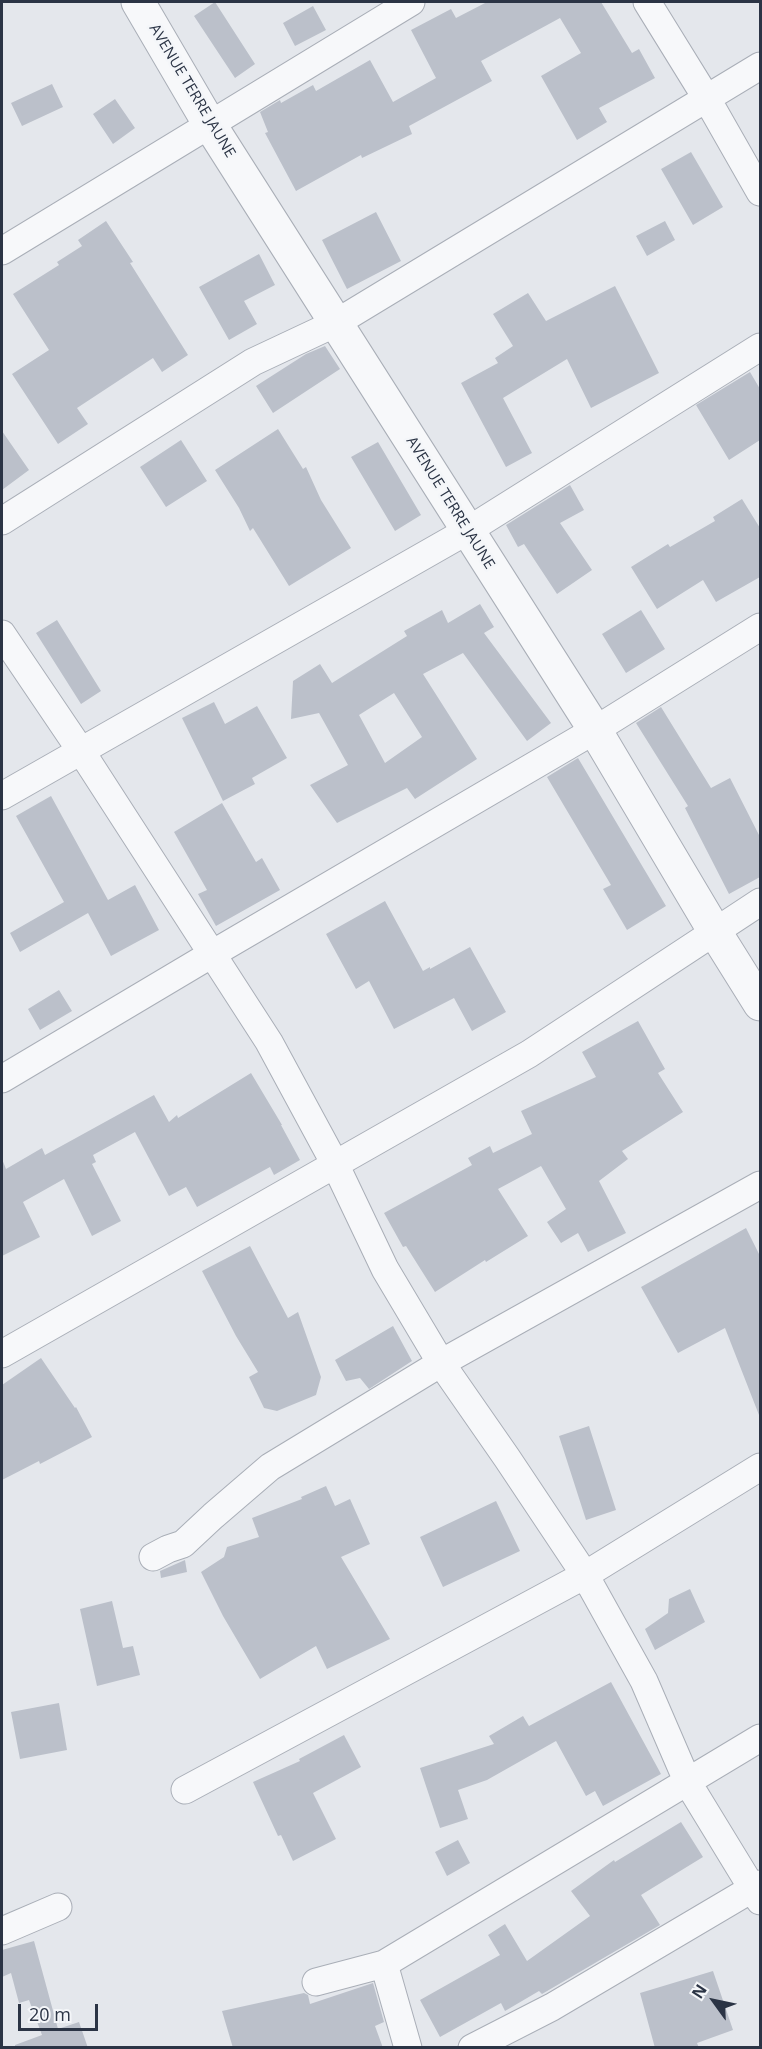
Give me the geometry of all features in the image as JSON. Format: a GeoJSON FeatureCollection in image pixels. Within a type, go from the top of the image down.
{"type":"FeatureCollection","features":[{"type":"Feature","properties":{"kind":"street","name":"AVENUE TERRE JAUNE"},"geometry":{"type":"LineString","coordinates":[[138,2],[210,125],[595,730],[760,1004]]}},
{"type":"Feature","properties":{"kind":"street"},"geometry":{"type":"LineString","coordinates":[[2,250],[411,2]]}},
{"type":"Feature","properties":{"kind":"street"},"geometry":{"type":"LineString","coordinates":[[647,2],[707,99],[760,192]]}},
{"type":"Feature","properties":{"kind":"street"},"geometry":{"type":"LineString","coordinates":[[2,521],[253,362],[336,323],[760,66]]}},
{"type":"Feature","properties":{"kind":"street"},"geometry":{"type":"LineString","coordinates":[[2,796],[467,531],[760,347]]}},
{"type":"Feature","properties":{"kind":"street"},"geometry":{"type":"LineString","coordinates":[[2,1079],[595,730],[760,627]]}},
{"type":"Feature","properties":{"kind":"street"},"geometry":{"type":"LineString","coordinates":[[2,634],[81,751],[269,1042],[335,1164],[385,1269],[441,1363],[585,1575],[644,1682],[688,1783],[758,1891],[552,2007],[472,2048]]}},
{"type":"Feature","properties":{"kind":"street"},"geometry":{"type":"LineString","coordinates":[[2,1354],[529,1054],[760,902]]}},
{"type":"Feature","properties":{"kind":"street"},"geometry":{"type":"LineString","coordinates":[[153,1557],[183,1544],[270,1467],[441,1363],[760,1185]]}},
{"type":"Feature","properties":{"kind":"street"},"geometry":{"type":"LineString","coordinates":[[186,1790],[585,1575],[760,1467]]}},
{"type":"Feature","properties":{"kind":"street"},"geometry":{"type":"LineString","coordinates":[[316,1982],[384,1964],[760,1738]]}},
{"type":"Feature","properties":{"kind":"street"},"geometry":{"type":"LineString","coordinates":[[2,1931],[58,1906]]}},
{"type":"Feature","properties":{"kind":"street"},"geometry":{"type":"LineString","coordinates":[[384,1964],[408,2048]]}},
{"type":"Feature","properties":{"kind":"building"},"geometry":{"type":"Polygon","coordinates":[[[215,2],[255,64],[235,78],[194,16],[215,2]]]}},
{"type":"Feature","properties":{"kind":"building"},"geometry":{"type":"Polygon","coordinates":[[[487,2],[601,2],[632,53],[639,49],[655,78],[599,108],[607,122],[577,140],[541,76],[581,53],[560,18],[481,61],[492,81],[409,126],[412,134],[362,158],[361,155],[296,191],[265,133],[268,132],[260,112],[313,85],[316,91],[370,60],[393,102],[436,78],[411,30],[451,9],[456,18],[487,2]]]}},
{"type":"Feature","properties":{"kind":"building"},"geometry":{"type":"Polygon","coordinates":[[[313,6],[326,30],[295,46],[283,23],[313,6]]]}},
{"type":"Feature","properties":{"kind":"building"},"geometry":{"type":"Polygon","coordinates":[[[52,84],[63,107],[22,126],[11,103],[52,84]]]}},
{"type":"Feature","properties":{"kind":"building"},"geometry":{"type":"Polygon","coordinates":[[[115,99],[135,128],[113,144],[93,114],[115,99]]]}},
{"type":"Feature","properties":{"kind":"building"},"geometry":{"type":"Polygon","coordinates":[[[691,152],[723,207],[693,225],[661,169],[691,152]]]}},
{"type":"Feature","properties":{"kind":"building"},"geometry":{"type":"Polygon","coordinates":[[[376,212],[401,261],[347,289],[322,240],[376,212]]]}},
{"type":"Feature","properties":{"kind":"building"},"geometry":{"type":"Polygon","coordinates":[[[106,221],[188,355],[162,372],[153,358],[77,408],[88,424],[58,444],[12,374],[49,350],[13,294],[59,265],[57,262],[82,246],[78,240],[106,221]]]}},
{"type":"Feature","properties":{"kind":"building"},"geometry":{"type":"Polygon","coordinates":[[[665,221],[675,240],[647,256],[636,236],[665,221]]]}},
{"type":"Feature","properties":{"kind":"building"},"geometry":{"type":"Polygon","coordinates":[[[259,254],[275,285],[244,301],[257,324],[229,340],[199,287],[259,254]]]}},
{"type":"Feature","properties":{"kind":"building"},"geometry":{"type":"Polygon","coordinates":[[[615,286],[659,373],[591,408],[567,359],[503,398],[532,453],[506,467],[461,383],[498,363],[495,358],[513,346],[493,314],[528,293],[546,321],[615,286]]]}},
{"type":"Feature","properties":{"kind":"building"},"geometry":{"type":"Polygon","coordinates":[[[325,346],[340,369],[273,413],[256,386],[306,354],[325,346]]]}},
{"type":"Feature","properties":{"kind":"building"},"geometry":{"type":"Polygon","coordinates":[[[750,372],[760,389],[760,440],[729,460],[696,405],[750,372]]]}},
{"type":"Feature","properties":{"kind":"building"},"geometry":{"type":"Polygon","coordinates":[[[278,429],[303,469],[306,467],[321,500],[351,548],[289,586],[253,528],[250,531],[239,508],[215,470],[278,429]]]}},
{"type":"Feature","properties":{"kind":"building"},"geometry":{"type":"Polygon","coordinates":[[[2,431],[29,470],[2,490],[2,431]]]}},
{"type":"Feature","properties":{"kind":"building"},"geometry":{"type":"Polygon","coordinates":[[[181,440],[207,481],[166,507],[140,467],[181,440]]]}},
{"type":"Feature","properties":{"kind":"building"},"geometry":{"type":"Polygon","coordinates":[[[378,442],[421,515],[395,531],[351,457],[378,442]]]}},
{"type":"Feature","properties":{"kind":"building"},"geometry":{"type":"Polygon","coordinates":[[[570,485],[584,510],[560,523],[592,570],[557,594],[524,544],[518,547],[506,525],[570,485]]]}},
{"type":"Feature","properties":{"kind":"building"},"geometry":{"type":"Polygon","coordinates":[[[742,499],[760,528],[760,577],[716,602],[703,580],[657,609],[631,567],[668,544],[670,547],[715,521],[713,517],[742,499]]]}},
{"type":"Feature","properties":{"kind":"building"},"geometry":{"type":"Polygon","coordinates":[[[480,604],[494,627],[484,633],[551,723],[527,741],[463,653],[423,674],[477,759],[415,799],[407,788],[337,823],[310,785],[348,765],[319,713],[291,719],[293,681],[320,664],[332,683],[407,636],[404,631],[442,610],[448,623],[480,604]],[[394,693],[359,715],[385,763],[422,737],[394,693]]]}},
{"type":"Feature","properties":{"kind":"building"},"geometry":{"type":"Polygon","coordinates":[[[641,610],[665,649],[626,673],[602,634],[641,610]]]}},
{"type":"Feature","properties":{"kind":"building"},"geometry":{"type":"Polygon","coordinates":[[[57,620],[101,691],[81,704],[36,633],[57,620]]]}},
{"type":"Feature","properties":{"kind":"building"},"geometry":{"type":"Polygon","coordinates":[[[214,702],[225,724],[257,706],[287,758],[252,778],[255,784],[223,801],[182,718],[214,702]]]}},
{"type":"Feature","properties":{"kind":"building"},"geometry":{"type":"Polygon","coordinates":[[[661,707],[711,788],[730,778],[760,837],[760,877],[729,894],[685,808],[688,806],[636,723],[661,707]]]}},
{"type":"Feature","properties":{"kind":"building"},"geometry":{"type":"Polygon","coordinates":[[[578,758],[666,906],[627,930],[603,889],[611,885],[547,777],[578,758]]]}},
{"type":"Feature","properties":{"kind":"building"},"geometry":{"type":"Polygon","coordinates":[[[51,796],[108,900],[135,885],[159,930],[111,956],[88,913],[20,952],[10,933],[64,902],[16,816],[51,796]]]}},
{"type":"Feature","properties":{"kind":"building"},"geometry":{"type":"Polygon","coordinates":[[[222,803],[256,862],[262,858],[280,890],[216,926],[198,894],[207,890],[174,832],[222,803]]]}},
{"type":"Feature","properties":{"kind":"building"},"geometry":{"type":"Polygon","coordinates":[[[385,901],[423,971],[470,947],[506,1012],[472,1031],[454,998],[394,1029],[369,981],[356,989],[326,934],[385,901]]]}},
{"type":"Feature","properties":{"kind":"building"},"geometry":{"type":"Polygon","coordinates":[[[59,990],[72,1011],[40,1030],[28,1009],[59,990]]]}},
{"type":"Feature","properties":{"kind":"building"},"geometry":{"type":"Polygon","coordinates":[[[638,1021],[665,1069],[658,1073],[683,1112],[622,1151],[628,1159],[599,1181],[626,1233],[588,1252],[578,1233],[561,1243],[547,1222],[566,1209],[541,1166],[498,1189],[528,1236],[435,1292],[406,1246],[403,1247],[384,1213],[472,1165],[468,1158],[490,1146],[493,1153],[532,1134],[521,1111],[596,1077],[582,1052],[638,1021]]]}},
{"type":"Feature","properties":{"kind":"building"},"geometry":{"type":"Polygon","coordinates":[[[251,1073],[300,1160],[274,1175],[270,1167],[197,1207],[186,1187],[169,1196],[135,1132],[93,1155],[96,1162],[92,1164],[121,1221],[92,1236],[64,1179],[23,1202],[40,1237],[2,1256],[2,1159],[6,1169],[42,1148],[45,1155],[154,1095],[169,1122],[177,1115],[178,1118],[251,1073]]]}},
{"type":"Feature","properties":{"kind":"building"},"geometry":{"type":"Polygon","coordinates":[[[746,1228],[760,1256],[760,1415],[725,1328],[678,1353],[641,1287],[746,1228]]]}},
{"type":"Feature","properties":{"kind":"building"},"geometry":{"type":"Polygon","coordinates":[[[250,1246],[288,1318],[298,1312],[321,1377],[316,1395],[277,1411],[264,1408],[249,1377],[258,1372],[202,1271],[250,1246]]]}},
{"type":"Feature","properties":{"kind":"building"},"geometry":{"type":"Polygon","coordinates":[[[393,1326],[412,1361],[369,1389],[360,1378],[346,1381],[335,1360],[393,1326]]]}},
{"type":"Feature","properties":{"kind":"building"},"geometry":{"type":"Polygon","coordinates":[[[41,1358],[76,1407],[92,1437],[40,1464],[39,1461],[2,1480],[2,1385],[41,1358]]]}},
{"type":"Feature","properties":{"kind":"building"},"geometry":{"type":"Polygon","coordinates":[[[589,1426],[616,1510],[586,1520],[559,1436],[589,1426]]]}},
{"type":"Feature","properties":{"kind":"building"},"geometry":{"type":"Polygon","coordinates":[[[326,1486],[335,1506],[350,1499],[370,1544],[341,1557],[390,1639],[327,1669],[316,1646],[260,1679],[223,1616],[201,1572],[224,1557],[227,1547],[259,1537],[252,1518],[302,1499],[301,1497],[326,1486]]]}},
{"type":"Feature","properties":{"kind":"building"},"geometry":{"type":"Polygon","coordinates":[[[496,1501],[520,1551],[443,1587],[420,1537],[496,1501]]]}},
{"type":"Feature","properties":{"kind":"building"},"geometry":{"type":"Polygon","coordinates":[[[185,1560],[187,1572],[161,1578],[160,1571],[185,1560]]]}},
{"type":"Feature","properties":{"kind":"building"},"geometry":{"type":"Polygon","coordinates":[[[690,1589],[705,1622],[655,1650],[645,1629],[668,1613],[669,1599],[690,1589]]]}},
{"type":"Feature","properties":{"kind":"building"},"geometry":{"type":"Polygon","coordinates":[[[112,1601],[123,1648],[133,1646],[140,1675],[97,1686],[80,1609],[112,1601]]]}},
{"type":"Feature","properties":{"kind":"building"},"geometry":{"type":"Polygon","coordinates":[[[611,1682],[661,1774],[603,1806],[595,1791],[586,1796],[556,1741],[487,1780],[458,1790],[468,1819],[440,1828],[420,1768],[494,1744],[489,1736],[523,1716],[529,1726],[611,1682]]]}},
{"type":"Feature","properties":{"kind":"building"},"geometry":{"type":"Polygon","coordinates":[[[59,1703],[67,1750],[20,1759],[11,1712],[59,1703]]]}},
{"type":"Feature","properties":{"kind":"building"},"geometry":{"type":"Polygon","coordinates":[[[344,1735],[361,1767],[313,1793],[336,1839],[293,1861],[281,1835],[278,1836],[253,1782],[300,1761],[299,1759],[344,1735]]]}},
{"type":"Feature","properties":{"kind":"building"},"geometry":{"type":"Polygon","coordinates":[[[681,1822],[703,1857],[641,1895],[660,1925],[542,1994],[539,1991],[505,2011],[501,2003],[440,2037],[420,2000],[500,1955],[488,1935],[505,1924],[527,1961],[590,1916],[571,1891],[614,1860],[615,1862],[681,1822]]]}},
{"type":"Feature","properties":{"kind":"building"},"geometry":{"type":"Polygon","coordinates":[[[458,1840],[470,1863],[447,1876],[435,1852],[458,1840]]]}},
{"type":"Feature","properties":{"kind":"building"},"geometry":{"type":"Polygon","coordinates":[[[34,1941],[58,2029],[79,2022],[88,2048],[15,2048],[15,2045],[42,2035],[29,2000],[19,2003],[11,1973],[2,1977],[2,1950],[34,1941]]]}},
{"type":"Feature","properties":{"kind":"building"},"geometry":{"type":"Polygon","coordinates":[[[713,1971],[733,2030],[697,2043],[699,2048],[655,2048],[640,1993],[713,1971]]]}},
{"type":"Feature","properties":{"kind":"building"},"geometry":{"type":"Polygon","coordinates":[[[373,1983],[384,2022],[375,2026],[383,2048],[233,2048],[222,2011],[304,1993],[308,1995],[310,2004],[373,1983]]]}}]}
